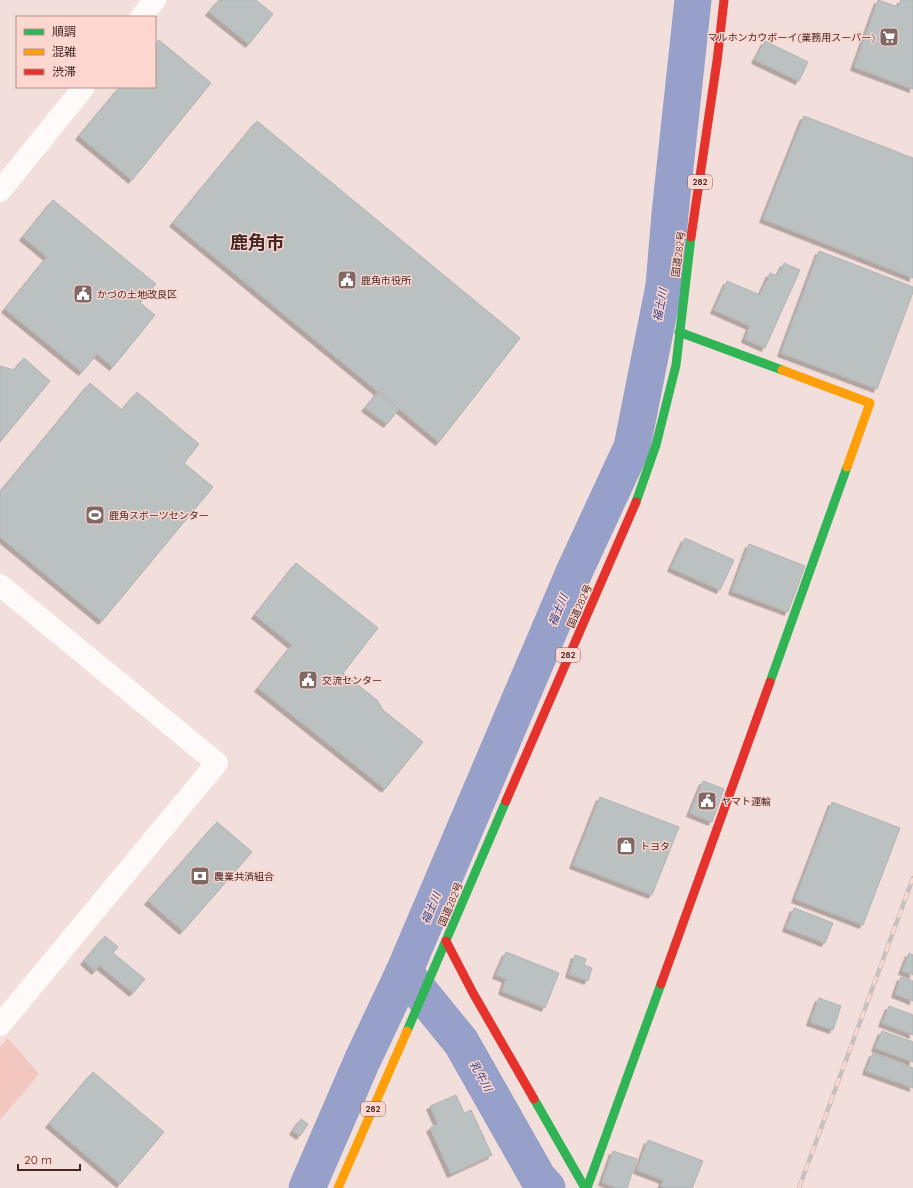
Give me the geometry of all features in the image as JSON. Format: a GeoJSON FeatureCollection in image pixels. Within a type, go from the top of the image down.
{"type":"FeatureCollection","features":[{"type":"Feature","properties":{"kind":"main road","name":"国道282号"},"geometry":{"type":"LineString","coordinates":[[338,1188],[438,962],[569,654],[632,513],[656,445],[676,364],[686,275],[717,61],[724,0]]}},
{"type":"Feature","properties":{"kind":"main road"},"geometry":{"type":"LineString","coordinates":[[586,1188],[870,404],[680,332]]}},
{"type":"Feature","properties":{"kind":"main road"},"geometry":{"type":"LineString","coordinates":[[446,941],[472,993],[586,1188]]}},
{"type":"Feature","properties":{"kind":"street"},"geometry":{"type":"LineString","coordinates":[[142,16],[155,0]]}},
{"type":"Feature","properties":{"kind":"street"},"geometry":{"type":"LineString","coordinates":[[0,191],[83,88]]}},
{"type":"Feature","properties":{"kind":"street"},"geometry":{"type":"LineString","coordinates":[[0,585],[217,763],[0,1025]]}},
{"type":"Feature","properties":{"kind":"shaded area"},"geometry":{"type":"Polygon","coordinates":[[[8,1038],[39,1074],[0,1120],[0,1047],[8,1038]]]}},
{"type":"Feature","properties":{"kind":"building"},"geometry":{"type":"Polygon","coordinates":[[[219,0],[256,0],[273,14],[249,44],[209,12],[219,0]]]}},
{"type":"Feature","properties":{"kind":"building","name":"マルホンカウボーイ(業務用スーパー)"},"geometry":{"type":"Polygon","coordinates":[[[878,0],[898,7],[901,0],[913,0],[913,89],[854,67],[878,0]]]}},
{"type":"Feature","properties":{"kind":"building"},"geometry":{"type":"Polygon","coordinates":[[[159,40],[211,83],[132,180],[79,136],[119,88],[156,88],[156,44],[159,40]]]}},
{"type":"Feature","properties":{"kind":"building"},"geometry":{"type":"Polygon","coordinates":[[[765,41],[808,62],[799,81],[755,60],[765,41]]]}},
{"type":"Feature","properties":{"kind":"building"},"geometry":{"type":"Polygon","coordinates":[[[804,116],[913,158],[913,278],[763,219],[804,116]]]}},
{"type":"Feature","properties":{"kind":"building","name":"鹿角市役所"},"geometry":{"type":"Polygon","coordinates":[[[257,121],[520,338],[439,442],[173,223],[257,121]]]}},
{"type":"Feature","properties":{"kind":"building","name":"かづの土地改良区"},"geometry":{"type":"Polygon","coordinates":[[[53,200],[156,284],[140,303],[155,315],[113,367],[97,354],[82,372],[5,309],[47,257],[23,237],[53,200]]]}},
{"type":"Feature","properties":{"kind":"building"},"geometry":{"type":"Polygon","coordinates":[[[819,251],[913,287],[913,292],[877,389],[781,353],[819,251]]]}},
{"type":"Feature","properties":{"kind":"building"},"geometry":{"type":"Polygon","coordinates":[[[784,263],[800,270],[765,348],[745,339],[750,326],[714,310],[727,281],[760,295],[770,273],[777,276],[784,263]]]}},
{"type":"Feature","properties":{"kind":"building"},"geometry":{"type":"Polygon","coordinates":[[[24,358],[50,381],[0,442],[0,366],[14,370],[24,358]]]}},
{"type":"Feature","properties":{"kind":"building","name":"鹿角スポーツセンター"},"geometry":{"type":"Polygon","coordinates":[[[90,383],[122,410],[137,392],[199,444],[184,463],[213,487],[102,621],[0,537],[0,492],[90,383]]]}},
{"type":"Feature","properties":{"kind":"building"},"geometry":{"type":"Polygon","coordinates":[[[379,391],[399,409],[387,424],[365,408],[379,391]]]}},
{"type":"Feature","properties":{"kind":"building"},"geometry":{"type":"Polygon","coordinates":[[[685,538],[734,560],[720,590],[671,568],[685,538]]]}},
{"type":"Feature","properties":{"kind":"building"},"geometry":{"type":"Polygon","coordinates":[[[749,544],[805,566],[788,612],[732,591],[749,544]]]}},
{"type":"Feature","properties":{"kind":"building","name":"交流センター"},"geometry":{"type":"Polygon","coordinates":[[[296,563],[378,628],[343,673],[377,700],[383,710],[423,742],[385,789],[258,688],[292,645],[255,615],[296,563]]]}},
{"type":"Feature","properties":{"kind":"building","name":"ヤマト運輸"},"geometry":{"type":"Polygon","coordinates":[[[703,781],[724,789],[712,822],[690,813],[703,781]]]}},
{"type":"Feature","properties":{"kind":"building","name":"トヨタ"},"geometry":{"type":"Polygon","coordinates":[[[600,797],[679,827],[652,895],[573,865],[600,797]]]}},
{"type":"Feature","properties":{"kind":"building"},"geometry":{"type":"Polygon","coordinates":[[[832,802],[900,828],[863,925],[795,899],[832,802]]]}},
{"type":"Feature","properties":{"kind":"building","name":"農業共済組合"},"geometry":{"type":"Polygon","coordinates":[[[217,822],[252,852],[183,931],[148,901],[217,822]]]}},
{"type":"Feature","properties":{"kind":"building"},"geometry":{"type":"Polygon","coordinates":[[[794,908],[833,923],[825,943],[786,928],[794,908]]]}},
{"type":"Feature","properties":{"kind":"building"},"geometry":{"type":"Polygon","coordinates":[[[105,936],[118,947],[113,953],[145,979],[133,993],[100,966],[95,971],[84,961],[105,936]]]}},
{"type":"Feature","properties":{"kind":"building"},"geometry":{"type":"Polygon","coordinates":[[[506,952],[559,973],[545,1008],[502,991],[506,979],[496,975],[506,952]]]}},
{"type":"Feature","properties":{"kind":"building"},"geometry":{"type":"Polygon","coordinates":[[[909,953],[913,955],[913,975],[902,971],[909,953]]]}},
{"type":"Feature","properties":{"kind":"building"},"geometry":{"type":"Polygon","coordinates":[[[575,955],[586,959],[584,965],[592,968],[588,981],[569,974],[575,955]]]}},
{"type":"Feature","properties":{"kind":"building"},"geometry":{"type":"Polygon","coordinates":[[[901,977],[913,981],[913,1001],[895,994],[901,977]]]}},
{"type":"Feature","properties":{"kind":"building"},"geometry":{"type":"Polygon","coordinates":[[[819,998],[841,1006],[833,1030],[810,1022],[819,998]]]}},
{"type":"Feature","properties":{"kind":"building"},"geometry":{"type":"Polygon","coordinates":[[[889,1006],[913,1015],[913,1035],[882,1023],[889,1006]]]}},
{"type":"Feature","properties":{"kind":"building"},"geometry":{"type":"Polygon","coordinates":[[[882,1031],[913,1042],[913,1062],[875,1048],[882,1031]]]}},
{"type":"Feature","properties":{"kind":"building"},"geometry":{"type":"Polygon","coordinates":[[[873,1053],[913,1068],[913,1088],[866,1071],[873,1053]]]}},
{"type":"Feature","properties":{"kind":"building"},"geometry":{"type":"Polygon","coordinates":[[[93,1072],[164,1132],[120,1184],[49,1124],[93,1072]]]}},
{"type":"Feature","properties":{"kind":"building"},"geometry":{"type":"Polygon","coordinates":[[[456,1095],[464,1113],[471,1110],[492,1155],[451,1174],[430,1128],[438,1124],[430,1106],[456,1095]]]}},
{"type":"Feature","properties":{"kind":"building"},"geometry":{"type":"Polygon","coordinates":[[[301,1119],[308,1124],[300,1136],[293,1131],[301,1119]]]}},
{"type":"Feature","properties":{"kind":"building"},"geometry":{"type":"Polygon","coordinates":[[[648,1140],[703,1161],[692,1188],[667,1188],[661,1186],[663,1180],[637,1170],[648,1140]]]}},
{"type":"Feature","properties":{"kind":"building"},"geometry":{"type":"Polygon","coordinates":[[[613,1151],[637,1159],[627,1188],[617,1188],[602,1182],[613,1151]]]}},
{"type":"Feature","properties":{"kind":"waterway","name":"福士川"},"geometry":{"type":"LineString","coordinates":[[307,1188],[362,1061],[404,972],[575,570],[632,447],[664,286],[670,214],[693,0]]}},
{"type":"Feature","properties":{"kind":"waterway","name":"乳牛川"},"geometry":{"type":"LineString","coordinates":[[404,972],[461,1042],[538,1178],[547,1188]]}},
{"type":"Feature","properties":{"kind":"railway"},"geometry":{"type":"LineString","coordinates":[[799,1188],[913,878]]}},
{"type":"Feature","properties":{"kind":"traffic: fast"},"geometry":{"type":"LineString","coordinates":[[636,502],[656,445],[676,365],[691,237]]}},
{"type":"Feature","properties":{"kind":"traffic: fast"},"geometry":{"type":"LineString","coordinates":[[679,332],[782,370]]}},
{"type":"Feature","properties":{"kind":"traffic: fast"},"geometry":{"type":"LineString","coordinates":[[770,682],[847,467]]}},
{"type":"Feature","properties":{"kind":"traffic: fast"},"geometry":{"type":"LineString","coordinates":[[407,1031],[506,801]]}},
{"type":"Feature","properties":{"kind":"traffic: fast"},"geometry":{"type":"LineString","coordinates":[[587,1188],[661,984]]}},
{"type":"Feature","properties":{"kind":"traffic: fast"},"geometry":{"type":"LineString","coordinates":[[534,1099],[585,1188]]}},
{"type":"Feature","properties":{"kind":"traffic: slow"},"geometry":{"type":"LineString","coordinates":[[782,370],[870,403],[847,467]]}},
{"type":"Feature","properties":{"kind":"traffic: slow"},"geometry":{"type":"LineString","coordinates":[[338,1188],[407,1031]]}},
{"type":"Feature","properties":{"kind":"traffic: jam"},"geometry":{"type":"LineString","coordinates":[[691,237],[717,61],[724,0]]}},
{"type":"Feature","properties":{"kind":"traffic: jam"},"geometry":{"type":"LineString","coordinates":[[506,801],[636,502]]}},
{"type":"Feature","properties":{"kind":"traffic: jam"},"geometry":{"type":"LineString","coordinates":[[661,984],[770,682]]}},
{"type":"Feature","properties":{"kind":"traffic: jam"},"geometry":{"type":"LineString","coordinates":[[446,941],[473,993],[534,1099]]}},
{"type":"Feature","properties":{"kind":"place","name":"マルホンカウボーイ(業務用スーパー)"},"geometry":{"type":"Point","coordinates":[889,37]}},
{"type":"Feature","properties":{"kind":"place","name":"鹿角市役所"},"geometry":{"type":"Point","coordinates":[347,280]}},
{"type":"Feature","properties":{"kind":"place","name":"かづの土地改良区"},"geometry":{"type":"Point","coordinates":[83,294]}},
{"type":"Feature","properties":{"kind":"place","name":"鹿角スポーツセンター"},"geometry":{"type":"Point","coordinates":[95,515]}},
{"type":"Feature","properties":{"kind":"place","name":"交流センター"},"geometry":{"type":"Point","coordinates":[308,680]}},
{"type":"Feature","properties":{"kind":"place","name":"ヤマト運輸"},"geometry":{"type":"Point","coordinates":[707,801]}},
{"type":"Feature","properties":{"kind":"place","name":"トヨタ"},"geometry":{"type":"Point","coordinates":[626,846]}},
{"type":"Feature","properties":{"kind":"place","name":"農業共済組合"},"geometry":{"type":"Point","coordinates":[200,876]}},
{"type":"Feature","properties":{"kind":"district","name":"鹿角市"},"geometry":{"type":"Point","coordinates":[257,243]}}]}
